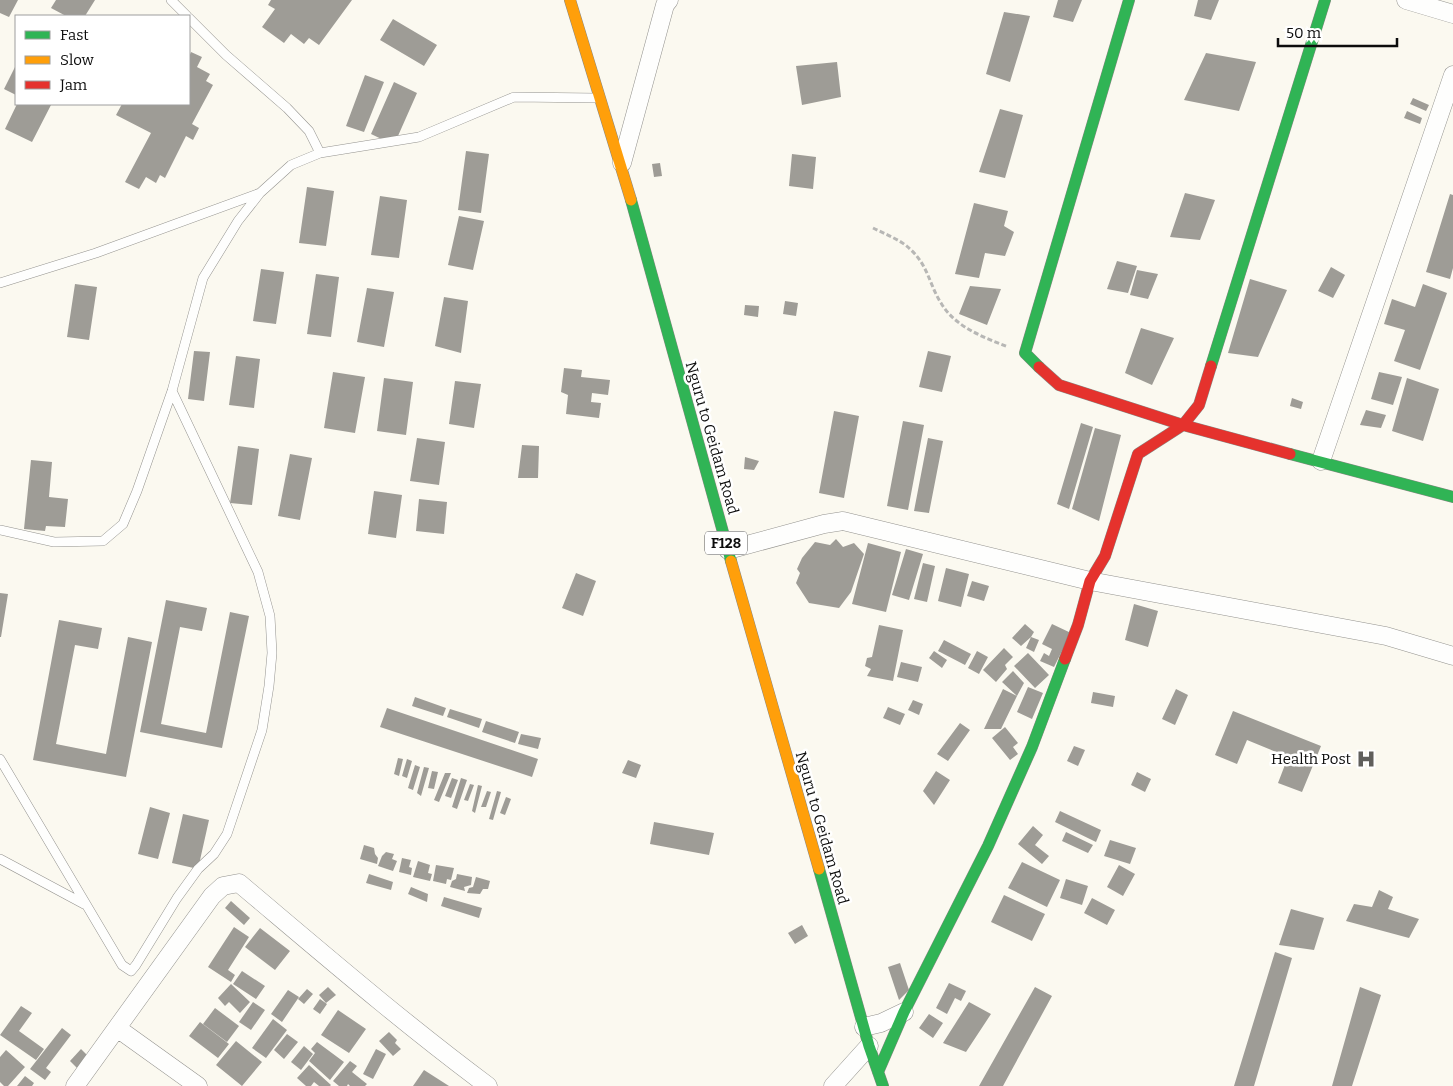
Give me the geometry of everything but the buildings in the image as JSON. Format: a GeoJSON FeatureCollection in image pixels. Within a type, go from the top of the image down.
{"type":"FeatureCollection","features":[{"type":"Feature","properties":{"kind":"street","name":"Nguru to Geidam Road"},"geometry":{"type":"LineString","coordinates":[[570,0],[621,166],[869,1046],[883,1086]]}},
{"type":"Feature","properties":{"kind":"street"},"geometry":{"type":"LineString","coordinates":[[621,166],[669,0]]}},
{"type":"Feature","properties":{"kind":"street"},"geometry":{"type":"LineString","coordinates":[[1129,0],[1025,353],[1059,385],[1183,425],[1453,497]]}},
{"type":"Feature","properties":{"kind":"street"},"geometry":{"type":"LineString","coordinates":[[878,1072],[904,1012],[988,846],[1032,747],[1078,625],[1090,581],[1105,556],[1138,454],[1183,425],[1199,406],[1325,0]]}},
{"type":"Feature","properties":{"kind":"street"},"geometry":{"type":"LineString","coordinates":[[1406,0],[1453,14]]}},
{"type":"Feature","properties":{"kind":"street"},"geometry":{"type":"LineString","coordinates":[[1321,461],[1453,75]]}},
{"type":"Feature","properties":{"kind":"street"},"geometry":{"type":"LineString","coordinates":[[728,550],[824,524],[843,522],[1090,581],[1386,636],[1453,656]]}},
{"type":"Feature","properties":{"kind":"street"},"geometry":{"type":"LineString","coordinates":[[75,1086],[212,896],[223,886],[239,883],[348,976],[447,1056],[488,1086]]}},
{"type":"Feature","properties":{"kind":"street"},"geometry":{"type":"LineString","coordinates":[[864,1027],[881,1023],[904,1012]]}},
{"type":"Feature","properties":{"kind":"street"},"geometry":{"type":"LineString","coordinates":[[117,1028],[198,1086]]}},
{"type":"Feature","properties":{"kind":"street"},"geometry":{"type":"LineString","coordinates":[[833,1086],[869,1046]]}},
{"type":"Feature","properties":{"kind":"lane"},"geometry":{"type":"LineString","coordinates":[[171,0],[186,15]]}},
{"type":"Feature","properties":{"kind":"lane"},"geometry":{"type":"LineString","coordinates":[[190,19],[226,56],[287,108],[309,131],[320,153]]}},
{"type":"Feature","properties":{"kind":"lane"},"geometry":{"type":"LineString","coordinates":[[0,530],[54,542],[103,541],[123,524],[137,491],[172,391],[202,278],[238,221],[260,193],[291,165],[320,153],[419,137],[514,97],[600,98]]}},
{"type":"Feature","properties":{"kind":"lane"},"geometry":{"type":"LineString","coordinates":[[0,283],[96,252],[260,193]]}},
{"type":"Feature","properties":{"kind":"lane"},"geometry":{"type":"LineString","coordinates":[[0,759],[122,965],[131,971],[177,898],[198,869],[214,854],[227,834],[262,730],[272,653],[270,616],[258,572],[172,391]]}},
{"type":"Feature","properties":{"kind":"lane"},"geometry":{"type":"LineString","coordinates":[[0,859],[85,904]]}},
{"type":"Feature","properties":{"kind":"path"},"geometry":{"type":"LineString","coordinates":[[873,228],[910,248],[925,266],[941,304],[959,324],[983,337],[1025,353]]}},
{"type":"Feature","properties":{"kind":"traffic: fast"},"geometry":{"type":"LineString","coordinates":[[1039,367],[1025,353],[1129,0]]}},
{"type":"Feature","properties":{"kind":"traffic: fast"},"geometry":{"type":"LineString","coordinates":[[1211,366],[1325,0]]}},
{"type":"Feature","properties":{"kind":"traffic: fast"},"geometry":{"type":"LineString","coordinates":[[631,200],[731,561]]}},
{"type":"Feature","properties":{"kind":"traffic: fast"},"geometry":{"type":"LineString","coordinates":[[1290,454],[1453,497]]}},
{"type":"Feature","properties":{"kind":"traffic: fast"},"geometry":{"type":"LineString","coordinates":[[878,1072],[904,1012],[988,846],[1032,747],[1065,659]]}},
{"type":"Feature","properties":{"kind":"traffic: fast"},"geometry":{"type":"LineString","coordinates":[[819,869],[869,1046],[883,1086]]}},
{"type":"Feature","properties":{"kind":"traffic: slow"},"geometry":{"type":"LineString","coordinates":[[570,0],[631,200]]}},
{"type":"Feature","properties":{"kind":"traffic: slow"},"geometry":{"type":"LineString","coordinates":[[731,561],[819,869]]}},
{"type":"Feature","properties":{"kind":"traffic: jam"},"geometry":{"type":"LineString","coordinates":[[1065,659],[1078,625],[1090,581],[1105,556],[1138,454],[1183,425],[1199,405],[1211,366]]}},
{"type":"Feature","properties":{"kind":"traffic: jam"},"geometry":{"type":"LineString","coordinates":[[1039,367],[1059,385],[1183,425],[1290,454]]}},
{"type":"Feature","properties":{"kind":"place","name":"Health Post"},"geometry":{"type":"Point","coordinates":[1366,759]}}]}
